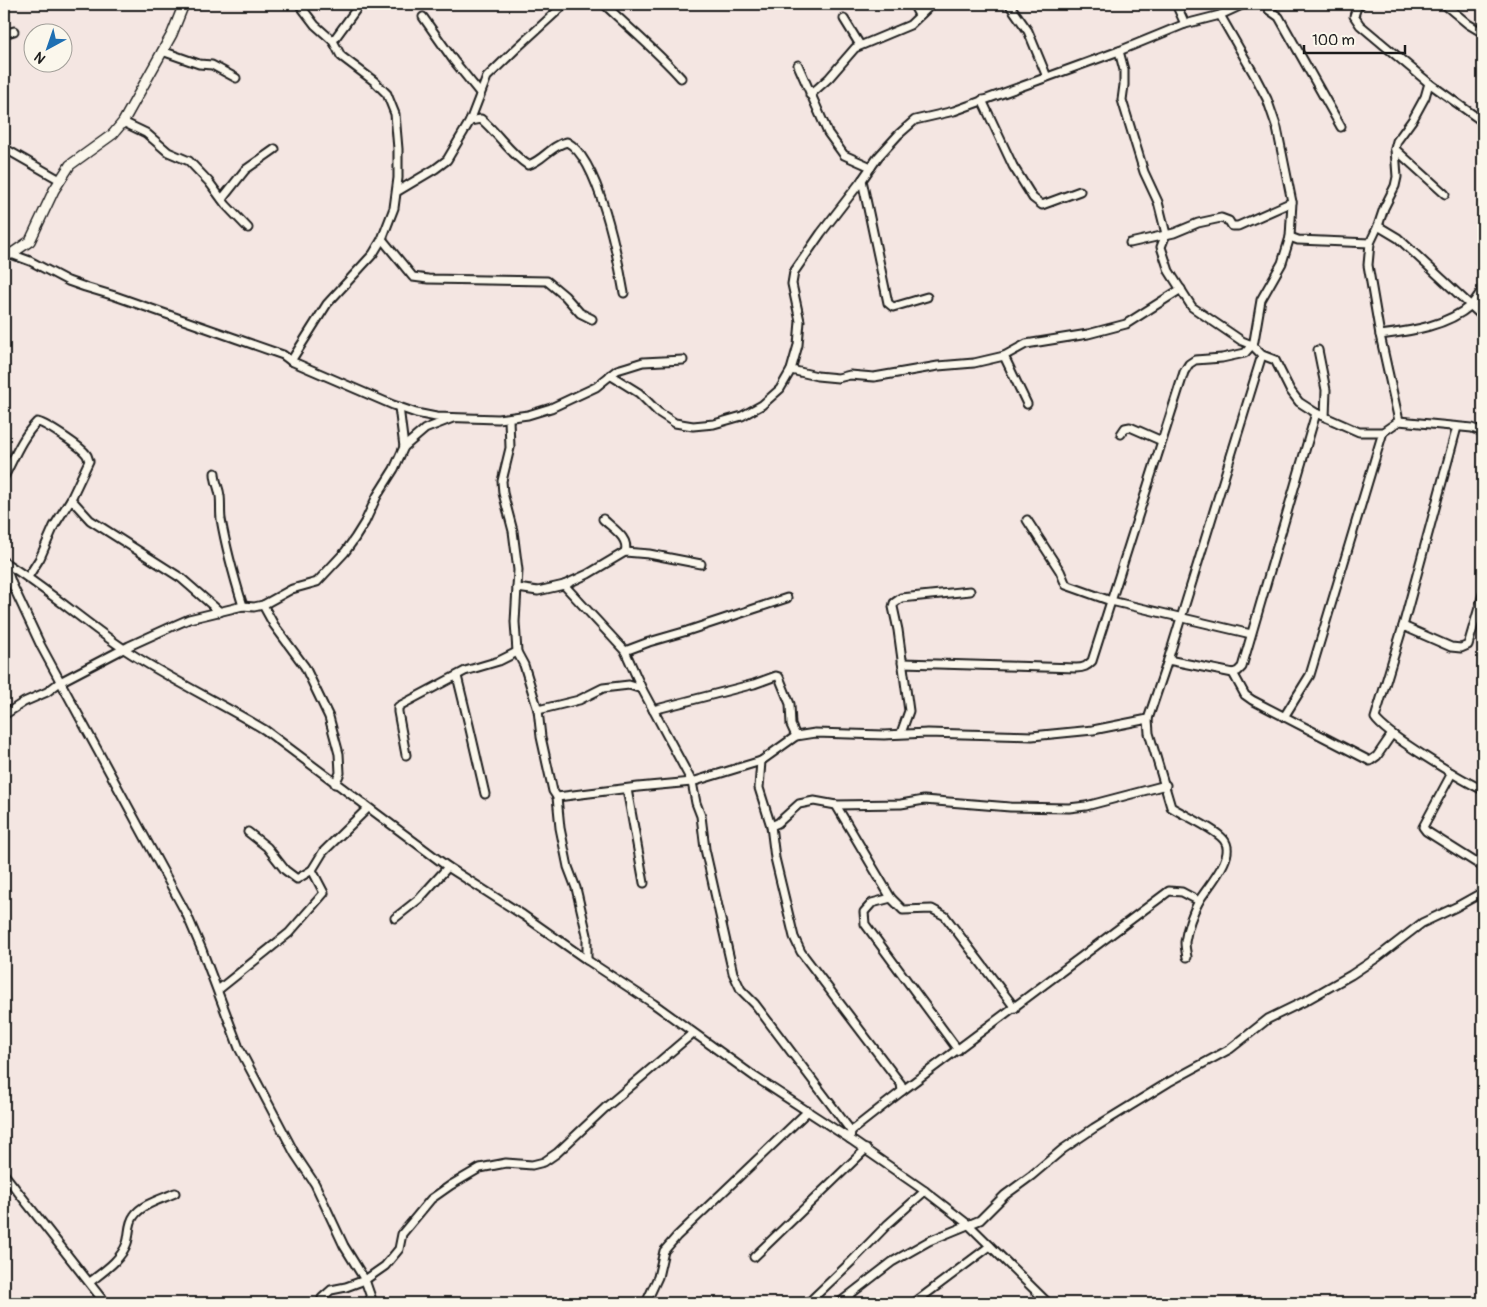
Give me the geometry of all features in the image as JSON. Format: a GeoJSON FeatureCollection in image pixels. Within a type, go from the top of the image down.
{"type":"FeatureCollection","features":[{"type":"Feature","properties":{"kind":"street"},"geometry":{"type":"LineString","coordinates":[[7,255],[30,241],[54,190],[70,166],[112,134],[123,122],[172,34],[184,4]]}},
{"type":"Feature","properties":{"kind":"street"},"geometry":{"type":"LineString","coordinates":[[291,361],[327,304],[372,254],[382,239],[394,208],[398,191],[398,149],[395,114],[387,94],[374,81],[341,56],[333,41],[315,25],[299,4]]}},
{"type":"Feature","properties":{"kind":"street"},"geometry":{"type":"LineString","coordinates":[[333,41],[360,4]]}},
{"type":"Feature","properties":{"kind":"street"},"geometry":{"type":"LineString","coordinates":[[398,191],[447,160],[470,121],[487,77],[565,4]]}},
{"type":"Feature","properties":{"kind":"street"},"geometry":{"type":"LineString","coordinates":[[604,4],[627,27],[660,55],[682,78]]}},
{"type":"Feature","properties":{"kind":"street"},"geometry":{"type":"LineString","coordinates":[[913,4],[919,15]]}},
{"type":"Feature","properties":{"kind":"street"},"geometry":{"type":"LineString","coordinates":[[810,95],[829,78],[855,48],[910,25],[932,4]]}},
{"type":"Feature","properties":{"kind":"street"},"geometry":{"type":"LineString","coordinates":[[1009,4],[1028,31],[1047,77]]}},
{"type":"Feature","properties":{"kind":"street"},"geometry":{"type":"LineString","coordinates":[[1176,4],[1186,24]]}},
{"type":"Feature","properties":{"kind":"street"},"geometry":{"type":"LineString","coordinates":[[610,375],[639,393],[658,412],[675,422],[693,426],[714,424],[742,416],[762,406],[780,390],[791,370],[798,345],[800,321],[792,284],[794,272],[821,233],[899,134],[916,120],[954,111],[1119,51],[1186,24],[1220,15],[1244,4]]}},
{"type":"Feature","properties":{"kind":"street"},"geometry":{"type":"LineString","coordinates":[[1266,4],[1279,17],[1341,127]]}},
{"type":"Feature","properties":{"kind":"street"},"geometry":{"type":"LineString","coordinates":[[1361,4],[1357,7],[1354,16],[1360,25],[1429,83],[1483,122]]}},
{"type":"Feature","properties":{"kind":"street"},"geometry":{"type":"LineString","coordinates":[[1444,4],[1468,24],[1483,33]]}},
{"type":"Feature","properties":{"kind":"street"},"geometry":{"type":"LineString","coordinates":[[902,663],[1084,668],[1092,660],[1184,372],[1189,364],[1196,360],[1245,354],[1254,341],[1261,300],[1282,263],[1290,236],[1292,202],[1277,128],[1267,99],[1220,15]]}},
{"type":"Feature","properties":{"kind":"street"},"geometry":{"type":"LineString","coordinates":[[423,17],[454,61],[480,93]]}},
{"type":"Feature","properties":{"kind":"street"},"geometry":{"type":"LineString","coordinates":[[844,19],[860,45]]}},
{"type":"Feature","properties":{"kind":"street"},"geometry":{"type":"LineString","coordinates":[[4,34],[14,31]]}},
{"type":"Feature","properties":{"kind":"street"},"geometry":{"type":"LineString","coordinates":[[162,51],[199,64],[212,66],[236,78]]}},
{"type":"Feature","properties":{"kind":"street"},"geometry":{"type":"LineString","coordinates":[[1119,51],[1124,70],[1122,100],[1144,172],[1158,202],[1166,234],[1161,247],[1169,271],[1192,307],[1242,341],[1252,345],[1262,355],[1276,360],[1290,390],[1299,402],[1325,417],[1360,432],[1383,432],[1399,421],[1472,428],[1483,432]]}},
{"type":"Feature","properties":{"kind":"street"},"geometry":{"type":"LineString","coordinates":[[798,64],[828,133],[844,155],[872,167]]}},
{"type":"Feature","properties":{"kind":"street"},"geometry":{"type":"LineString","coordinates":[[1399,421],[1380,335],[1368,265],[1370,243],[1384,208],[1396,186],[1395,150],[1397,141],[1413,119],[1425,97],[1429,83]]}},
{"type":"Feature","properties":{"kind":"street"},"geometry":{"type":"LineString","coordinates":[[982,100],[1013,166],[1033,198],[1042,205],[1080,191]]}},
{"type":"Feature","properties":{"kind":"street"},"geometry":{"type":"LineString","coordinates":[[470,121],[481,119],[487,123],[506,146],[521,161],[528,165],[541,160],[561,143],[567,142],[573,146],[588,169],[605,208],[624,293]]}},
{"type":"Feature","properties":{"kind":"street"},"geometry":{"type":"LineString","coordinates":[[123,122],[146,133],[168,152],[189,161],[248,228]]}},
{"type":"Feature","properties":{"kind":"street"},"geometry":{"type":"LineString","coordinates":[[4,148],[60,180]]}},
{"type":"Feature","properties":{"kind":"street"},"geometry":{"type":"LineString","coordinates":[[222,199],[245,170],[275,149]]}},
{"type":"Feature","properties":{"kind":"street"},"geometry":{"type":"LineString","coordinates":[[1395,150],[1445,194]]}},
{"type":"Feature","properties":{"kind":"street"},"geometry":{"type":"LineString","coordinates":[[862,180],[888,303],[893,307],[927,298]]}},
{"type":"Feature","properties":{"kind":"street"},"geometry":{"type":"LineString","coordinates":[[1130,243],[1174,233],[1198,222],[1220,218],[1229,222],[1232,226],[1238,226],[1292,202]]}},
{"type":"Feature","properties":{"kind":"street"},"geometry":{"type":"LineString","coordinates":[[1378,226],[1398,238],[1483,317]]}},
{"type":"Feature","properties":{"kind":"street"},"geometry":{"type":"LineString","coordinates":[[1290,236],[1298,240],[1370,243]]}},
{"type":"Feature","properties":{"kind":"street"},"geometry":{"type":"LineString","coordinates":[[382,239],[413,277],[547,282],[565,296],[580,313],[592,319]]}},
{"type":"Feature","properties":{"kind":"street"},"geometry":{"type":"LineString","coordinates":[[7,255],[39,266],[68,281],[284,355],[291,361],[416,414],[436,417],[509,419],[551,408],[596,387],[617,370],[643,362],[683,360]]}},
{"type":"Feature","properties":{"kind":"street"},"geometry":{"type":"LineString","coordinates":[[791,370],[817,376],[838,378],[850,374],[874,377],[938,366],[974,363],[1004,356],[1026,344],[1088,334],[1126,324],[1181,289]]}},
{"type":"Feature","properties":{"kind":"street"},"geometry":{"type":"LineString","coordinates":[[1380,335],[1415,330],[1448,320],[1471,304],[1483,290]]}},
{"type":"Feature","properties":{"kind":"street"},"geometry":{"type":"LineString","coordinates":[[1318,350],[1326,390],[1325,417]]}},
{"type":"Feature","properties":{"kind":"street"},"geometry":{"type":"LineString","coordinates":[[1187,957],[1185,942],[1199,901],[1228,852],[1224,840],[1207,827],[1171,807],[1149,733],[1148,719],[1262,355]]}},
{"type":"Feature","properties":{"kind":"street"},"geometry":{"type":"LineString","coordinates":[[1004,356],[1027,404]]}},
{"type":"Feature","properties":{"kind":"street"},"geometry":{"type":"LineString","coordinates":[[399,407],[404,447]]}},
{"type":"Feature","properties":{"kind":"street"},"geometry":{"type":"LineString","coordinates":[[1168,660],[1233,673],[1242,667],[1316,413]]}},
{"type":"Feature","properties":{"kind":"street"},"geometry":{"type":"LineString","coordinates":[[4,715],[24,702],[47,692],[60,682],[124,649],[190,619],[243,606],[254,607],[263,605],[292,589],[310,585],[322,579],[345,552],[365,522],[404,447],[425,429],[457,417]]}},
{"type":"Feature","properties":{"kind":"street"},"geometry":{"type":"LineString","coordinates":[[509,419],[510,448],[502,481],[518,570],[515,622],[517,652],[524,665],[538,710],[541,737],[552,791],[557,797],[560,828],[568,867],[576,888],[587,935],[587,960]]}},
{"type":"Feature","properties":{"kind":"street"},"geometry":{"type":"LineString","coordinates":[[4,476],[32,427],[37,422],[42,422],[86,454],[89,461],[71,499],[54,526],[40,558],[28,577]]}},
{"type":"Feature","properties":{"kind":"street"},"geometry":{"type":"LineString","coordinates":[[1457,427],[1403,626],[1375,718],[1392,734],[1452,773],[1483,790]]}},
{"type":"Feature","properties":{"kind":"street"},"geometry":{"type":"LineString","coordinates":[[1121,434],[1125,428],[1130,428],[1162,441]]}},
{"type":"Feature","properties":{"kind":"street"},"geometry":{"type":"LineString","coordinates":[[1284,716],[1310,675],[1383,432]]}},
{"type":"Feature","properties":{"kind":"street"},"geometry":{"type":"LineString","coordinates":[[215,473],[215,482],[220,496],[225,540],[243,606]]}},
{"type":"Feature","properties":{"kind":"street"},"geometry":{"type":"LineString","coordinates":[[71,499],[90,520],[181,578],[220,612]]}},
{"type":"Feature","properties":{"kind":"street"},"geometry":{"type":"LineString","coordinates":[[603,519],[624,539],[627,546],[625,552]]}},
{"type":"Feature","properties":{"kind":"street"},"geometry":{"type":"LineString","coordinates":[[1027,520],[1060,571],[1066,586],[1111,601],[1251,634]]}},
{"type":"Feature","properties":{"kind":"street"},"geometry":{"type":"LineString","coordinates":[[517,588],[538,592],[564,585],[625,552],[649,554],[701,564]]}},
{"type":"Feature","properties":{"kind":"street"},"geometry":{"type":"LineString","coordinates":[[4,562],[28,577],[124,649],[205,698],[265,730],[448,867],[523,915],[654,1004],[755,1077],[808,1111],[851,1135]]}},
{"type":"Feature","properties":{"kind":"street"},"geometry":{"type":"LineString","coordinates":[[4,562],[12,584],[41,646],[187,915],[218,990],[239,1048],[295,1154],[314,1184],[344,1246],[365,1280],[373,1303]]}},
{"type":"Feature","properties":{"kind":"street"},"geometry":{"type":"LineString","coordinates":[[564,585],[625,652],[642,689],[692,782],[696,803],[701,816],[705,849],[733,973],[741,990],[755,1004],[851,1135],[866,1149],[969,1225],[1048,1303]]}},
{"type":"Feature","properties":{"kind":"street"},"geometry":{"type":"LineString","coordinates":[[901,733],[908,711],[893,607],[896,600],[970,591]]}},
{"type":"Feature","properties":{"kind":"street"},"geometry":{"type":"LineString","coordinates":[[1403,626],[1451,648],[1461,648],[1468,645],[1483,594]]}},
{"type":"Feature","properties":{"kind":"street"},"geometry":{"type":"LineString","coordinates":[[625,652],[649,642],[786,598]]}},
{"type":"Feature","properties":{"kind":"street"},"geometry":{"type":"LineString","coordinates":[[263,605],[274,625],[305,667],[329,716],[338,754],[340,773],[336,784]]}},
{"type":"Feature","properties":{"kind":"street"},"geometry":{"type":"LineString","coordinates":[[1475,620],[1483,624]]}},
{"type":"Feature","properties":{"kind":"street"},"geometry":{"type":"LineString","coordinates":[[406,755],[398,707],[464,671],[499,661],[517,652]]}},
{"type":"Feature","properties":{"kind":"street"},"geometry":{"type":"LineString","coordinates":[[1233,673],[1245,695],[1370,761],[1377,756],[1392,734]]}},
{"type":"Feature","properties":{"kind":"street"},"geometry":{"type":"LineString","coordinates":[[457,676],[470,724],[484,794]]}},
{"type":"Feature","properties":{"kind":"street"},"geometry":{"type":"LineString","coordinates":[[653,710],[754,684],[776,676],[779,677],[790,704],[791,725],[796,736]]}},
{"type":"Feature","properties":{"kind":"street"},"geometry":{"type":"LineString","coordinates":[[538,710],[579,700],[603,688],[630,685],[642,689]]}},
{"type":"Feature","properties":{"kind":"street"},"geometry":{"type":"LineString","coordinates":[[557,797],[692,782],[761,762],[796,736],[815,733],[884,735],[901,733],[1000,734],[1032,736],[1093,730],[1148,719]]}},
{"type":"Feature","properties":{"kind":"street"},"geometry":{"type":"LineString","coordinates":[[761,762],[760,788],[771,826],[775,858],[794,937],[801,952],[901,1084],[902,1092]]}},
{"type":"Feature","properties":{"kind":"street"},"geometry":{"type":"LineString","coordinates":[[1452,773],[1423,827],[1426,831],[1483,868]]}},
{"type":"Feature","properties":{"kind":"street"},"geometry":{"type":"LineString","coordinates":[[771,826],[778,823],[798,804],[814,801],[836,805],[901,804],[924,800],[1069,808],[1086,806],[1166,785]]}},
{"type":"Feature","properties":{"kind":"street"},"geometry":{"type":"LineString","coordinates":[[627,789],[644,883]]}},
{"type":"Feature","properties":{"kind":"street"},"geometry":{"type":"LineString","coordinates":[[836,805],[890,898],[903,910],[932,909],[945,916],[1015,1008]]}},
{"type":"Feature","properties":{"kind":"street"},"geometry":{"type":"LineString","coordinates":[[248,832],[268,847],[285,870],[297,879],[312,870],[323,852],[368,808]]}},
{"type":"Feature","properties":{"kind":"street"},"geometry":{"type":"LineString","coordinates":[[395,918],[419,899],[448,867]]}},
{"type":"Feature","properties":{"kind":"street"},"geometry":{"type":"LineString","coordinates":[[218,990],[289,934],[324,893],[312,870]]}},
{"type":"Feature","properties":{"kind":"street"},"geometry":{"type":"LineString","coordinates":[[851,1135],[902,1092],[1169,892],[1182,892],[1199,901]]}},
{"type":"Feature","properties":{"kind":"street"},"geometry":{"type":"LineString","coordinates":[[839,1303],[892,1262],[929,1241],[980,1220],[1005,1195],[1063,1149],[1094,1128],[1169,1082],[1230,1049],[1268,1019],[1351,975],[1422,923],[1456,908],[1483,892]]}},
{"type":"Feature","properties":{"kind":"street"},"geometry":{"type":"LineString","coordinates":[[890,898],[872,903],[864,912],[865,924],[958,1050]]}},
{"type":"Feature","properties":{"kind":"street"},"geometry":{"type":"LineString","coordinates":[[322,1303],[322,1298],[331,1290],[365,1280],[385,1266],[399,1249],[402,1234],[431,1199],[480,1168],[506,1163],[532,1165],[544,1162],[557,1153],[605,1108],[693,1033]]}},
{"type":"Feature","properties":{"kind":"street"},"geometry":{"type":"LineString","coordinates":[[646,1303],[658,1277],[664,1251],[677,1236],[808,1111]]}},
{"type":"Feature","properties":{"kind":"street"},"geometry":{"type":"LineString","coordinates":[[754,1257],[866,1149]]}},
{"type":"Feature","properties":{"kind":"street"},"geometry":{"type":"LineString","coordinates":[[4,1174],[105,1303]]}},
{"type":"Feature","properties":{"kind":"street"},"geometry":{"type":"LineString","coordinates":[[808,1303],[888,1224],[925,1191]]}},
{"type":"Feature","properties":{"kind":"street"},"geometry":{"type":"LineString","coordinates":[[90,1282],[112,1265],[123,1251],[134,1216],[142,1208],[175,1193]]}},
{"type":"Feature","properties":{"kind":"street"},"geometry":{"type":"LineString","coordinates":[[914,1303],[990,1246]]}}]}
